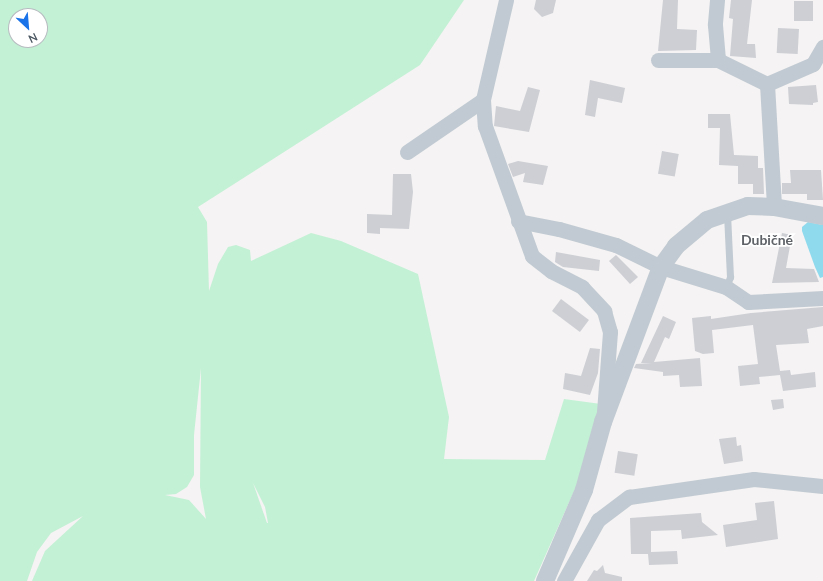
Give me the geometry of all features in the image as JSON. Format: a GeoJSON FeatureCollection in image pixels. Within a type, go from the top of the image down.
{"type":"FeatureCollection","features":[{"type":"Feature","properties":{"kind":"street"},"geometry":{"type":"LineString","coordinates":[[506,0],[483,100],[485,126],[518,221],[532,256],[551,271],[582,287],[604,311],[610,332],[603,422]]}},
{"type":"Feature","properties":{"kind":"street"},"geometry":{"type":"LineString","coordinates":[[717,0],[715,25],[718,60]]}},
{"type":"Feature","properties":{"kind":"street"},"geometry":{"type":"LineString","coordinates":[[658,60],[718,60],[767,84],[813,64],[823,47]]}},
{"type":"Feature","properties":{"kind":"street"},"geometry":{"type":"LineString","coordinates":[[767,84],[774,207]]}},
{"type":"Feature","properties":{"kind":"street"},"geometry":{"type":"LineString","coordinates":[[407,152],[483,100]]}},
{"type":"Feature","properties":{"kind":"street"},"geometry":{"type":"LineString","coordinates":[[545,581],[574,510],[584,490],[603,422],[660,267],[676,246],[707,220],[748,206],[774,207],[823,216]]}},
{"type":"Feature","properties":{"kind":"street"},"geometry":{"type":"LineString","coordinates":[[518,221],[559,229],[616,245],[660,267],[726,287],[748,302],[823,298]]}},
{"type":"Feature","properties":{"kind":"street"},"geometry":{"type":"LineString","coordinates":[[564,581],[598,520],[629,497],[754,479],[823,486]]}},
{"type":"Feature","properties":{"kind":"street"},"geometry":{"type":"LineString","coordinates":[[574,510],[598,520]]}},
{"type":"Feature","properties":{"kind":"lane"},"geometry":{"type":"LineString","coordinates":[[726,213],[730,277],[726,287]]}},
{"type":"Feature","properties":{"kind":"green space"},"geometry":{"type":"Polygon","coordinates":[[[0,0],[464,0],[420,65],[198,207],[207,222],[209,291],[218,264],[228,247],[236,245],[250,250],[251,261],[311,233],[341,241],[418,274],[449,417],[444,459],[545,460],[564,399],[601,404],[579,480],[534,581],[32,581],[45,551],[83,516],[51,533],[37,552],[27,581],[0,581],[0,0]],[[201,368],[194,435],[194,475],[187,487],[176,494],[165,495],[189,500],[206,519],[200,487],[201,368]],[[253,483],[267,523],[268,523],[265,507],[253,483]]]}},
{"type":"Feature","properties":{"kind":"water"},"geometry":{"type":"Polygon","coordinates":[[[808,222],[823,225],[823,277],[820,278],[802,231],[802,227],[808,222]]]}},
{"type":"Feature","properties":{"kind":"building"},"geometry":{"type":"Polygon","coordinates":[[[536,0],[556,0],[553,13],[542,17],[534,9],[536,0]]]}},
{"type":"Feature","properties":{"kind":"building"},"geometry":{"type":"Polygon","coordinates":[[[663,0],[678,0],[677,29],[697,30],[696,50],[658,51],[663,0]]]}},
{"type":"Feature","properties":{"kind":"building"},"geometry":{"type":"Polygon","coordinates":[[[731,0],[752,0],[747,44],[755,44],[756,58],[730,56],[733,19],[729,18],[731,0]]]}},
{"type":"Feature","properties":{"kind":"building"},"geometry":{"type":"Polygon","coordinates":[[[794,1],[813,1],[813,21],[794,21],[794,1]]]}},
{"type":"Feature","properties":{"kind":"building"},"geometry":{"type":"Polygon","coordinates":[[[778,28],[799,29],[798,54],[777,53],[778,28]]]}},
{"type":"Feature","properties":{"kind":"building"},"geometry":{"type":"Polygon","coordinates":[[[590,80],[625,88],[622,103],[598,98],[595,117],[585,115],[590,80]]]}},
{"type":"Feature","properties":{"kind":"building"},"geometry":{"type":"Polygon","coordinates":[[[816,85],[818,102],[813,103],[813,105],[789,104],[788,87],[816,85]]]}},
{"type":"Feature","properties":{"kind":"building"},"geometry":{"type":"Polygon","coordinates":[[[528,87],[540,90],[529,132],[494,126],[496,106],[520,111],[528,87]]]}},
{"type":"Feature","properties":{"kind":"building"},"geometry":{"type":"Polygon","coordinates":[[[708,114],[730,114],[734,155],[758,156],[758,168],[763,168],[764,194],[753,194],[753,184],[738,184],[738,166],[719,165],[720,128],[708,128],[708,114]]]}},
{"type":"Feature","properties":{"kind":"building"},"geometry":{"type":"Polygon","coordinates":[[[662,151],[679,154],[675,177],[658,174],[662,151]]]}},
{"type":"Feature","properties":{"kind":"building"},"geometry":{"type":"Polygon","coordinates":[[[518,161],[548,166],[543,185],[523,182],[525,173],[513,177],[508,164],[518,161]]]}},
{"type":"Feature","properties":{"kind":"building"},"geometry":{"type":"Polygon","coordinates":[[[790,170],[821,170],[823,200],[807,200],[807,194],[782,194],[782,183],[791,183],[790,170]]]}},
{"type":"Feature","properties":{"kind":"building"},"geometry":{"type":"Polygon","coordinates":[[[393,174],[411,174],[413,192],[409,229],[380,228],[380,234],[367,233],[367,214],[392,215],[393,174]]]}},
{"type":"Feature","properties":{"kind":"building"},"geometry":{"type":"Polygon","coordinates":[[[782,233],[792,235],[786,268],[814,269],[819,282],[772,283],[782,233]]]}},
{"type":"Feature","properties":{"kind":"building"},"geometry":{"type":"Polygon","coordinates":[[[556,252],[600,260],[599,271],[563,267],[555,262],[556,252]]]}},
{"type":"Feature","properties":{"kind":"building"},"geometry":{"type":"Polygon","coordinates":[[[616,255],[638,277],[630,284],[609,261],[616,255]]]}},
{"type":"Feature","properties":{"kind":"building"},"geometry":{"type":"Polygon","coordinates":[[[561,299],[589,320],[580,332],[552,311],[561,299]]]}},
{"type":"Feature","properties":{"kind":"building"},"geometry":{"type":"Polygon","coordinates":[[[823,307],[823,326],[807,329],[809,343],[776,345],[780,371],[790,370],[791,375],[815,372],[816,387],[783,391],[780,375],[759,377],[760,384],[740,386],[738,366],[758,364],[753,325],[712,330],[714,353],[703,354],[695,351],[692,318],[711,316],[711,319],[751,313],[823,307]]]}},
{"type":"Feature","properties":{"kind":"building"},"geometry":{"type":"Polygon","coordinates":[[[663,316],[676,322],[669,339],[665,337],[654,362],[700,358],[702,386],[680,387],[679,375],[663,376],[663,372],[634,368],[636,364],[652,363],[641,363],[663,316]]]}},
{"type":"Feature","properties":{"kind":"building"},"geometry":{"type":"Polygon","coordinates":[[[590,348],[600,349],[598,373],[590,395],[563,389],[565,373],[581,376],[590,348]]]}},
{"type":"Feature","properties":{"kind":"building"},"geometry":{"type":"Polygon","coordinates":[[[783,399],[784,408],[773,410],[771,400],[783,399]]]}},
{"type":"Feature","properties":{"kind":"building"},"geometry":{"type":"Polygon","coordinates":[[[736,437],[737,446],[741,445],[743,461],[724,464],[719,439],[736,437]]]}},
{"type":"Feature","properties":{"kind":"building"},"geometry":{"type":"Polygon","coordinates":[[[618,451],[638,454],[634,476],[615,473],[618,451]]]}},
{"type":"Feature","properties":{"kind":"building"},"geometry":{"type":"Polygon","coordinates":[[[774,501],[778,539],[726,547],[723,525],[757,520],[755,503],[774,501]]]}},
{"type":"Feature","properties":{"kind":"building"},"geometry":{"type":"Polygon","coordinates":[[[701,513],[702,522],[718,535],[682,539],[681,530],[651,531],[651,552],[677,551],[678,564],[649,565],[648,554],[631,554],[630,518],[701,513]]]}},
{"type":"Feature","properties":{"kind":"building"},"geometry":{"type":"Polygon","coordinates":[[[603,565],[605,573],[622,577],[622,581],[587,581],[594,570],[597,571],[603,565]]]}},
{"type":"Feature","properties":{"kind":"district","name":"Dubičné"},"geometry":{"type":"Point","coordinates":[767,240]}}]}
